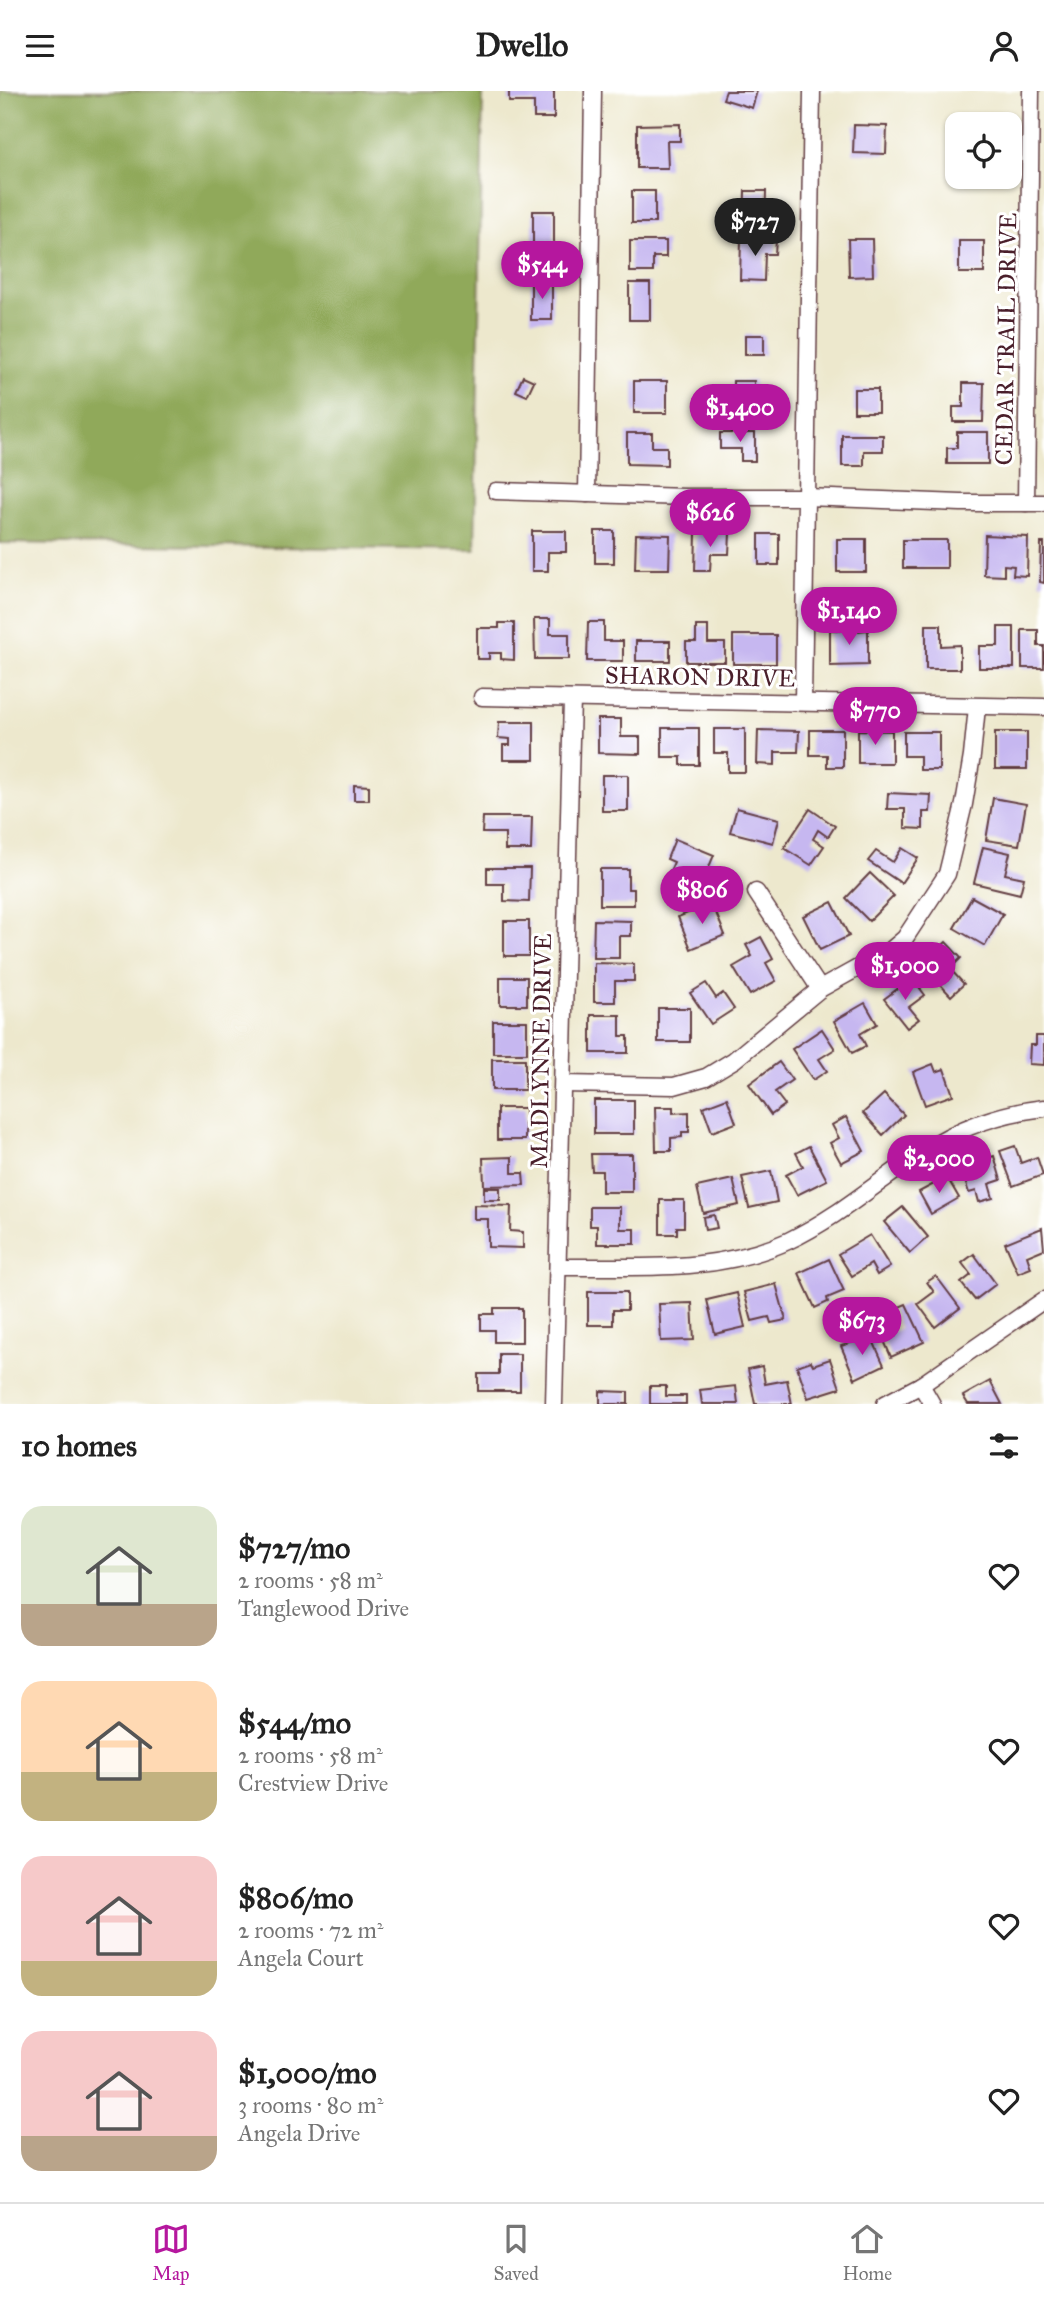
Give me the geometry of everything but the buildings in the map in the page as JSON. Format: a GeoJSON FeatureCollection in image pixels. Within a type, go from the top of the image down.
{"type":"FeatureCollection","features":[{"type":"Feature","properties":{"kind":"street"},"geometry":{"type":"LineString","coordinates":[[586,494],[593,91]]}},
{"type":"Feature","properties":{"kind":"street"},"geometry":{"type":"LineString","coordinates":[[803,701],[806,340],[812,91]]}},
{"type":"Feature","properties":{"kind":"street","name":"CEDAR TRAIL DRIVE"},"geometry":{"type":"LineString","coordinates":[[1026,503],[1031,91]]}},
{"type":"Feature","properties":{"kind":"street"},"geometry":{"type":"LineString","coordinates":[[496,491],[1044,503]]}},
{"type":"Feature","properties":{"kind":"street","name":"SHARON DRIVE"},"geometry":{"type":"LineString","coordinates":[[482,697],[1044,707]]}},
{"type":"Feature","properties":{"kind":"street","name":"MADLYNNE DRIVE"},"geometry":{"type":"LineString","coordinates":[[554,1404],[572,699]]}},
{"type":"Feature","properties":{"kind":"street"},"geometry":{"type":"LineString","coordinates":[[563,1084],[674,1086],[706,1077],[734,1060],[820,989],[892,949],[905,938],[947,874],[964,804],[977,707]]}},
{"type":"Feature","properties":{"kind":"street"},"geometry":{"type":"LineString","coordinates":[[756,892],[820,989]]}},
{"type":"Feature","properties":{"kind":"street"},"geometry":{"type":"LineString","coordinates":[[559,1267],[713,1263],[788,1241],[866,1194],[922,1151],[976,1124],[1021,1110],[1044,1108]]}},
{"type":"Feature","properties":{"kind":"street"},"geometry":{"type":"LineString","coordinates":[[885,1404],[921,1385],[1044,1300]]}},
{"type":"Feature","properties":{"kind":"street"},"geometry":{"type":"LineString","coordinates":[[921,1385],[932,1404]]}},
{"type":"Feature","properties":{"kind":"green space"},"geometry":{"type":"Polygon","coordinates":[[[0,91],[483,91],[475,550],[0,543],[0,91]]]}}]}
